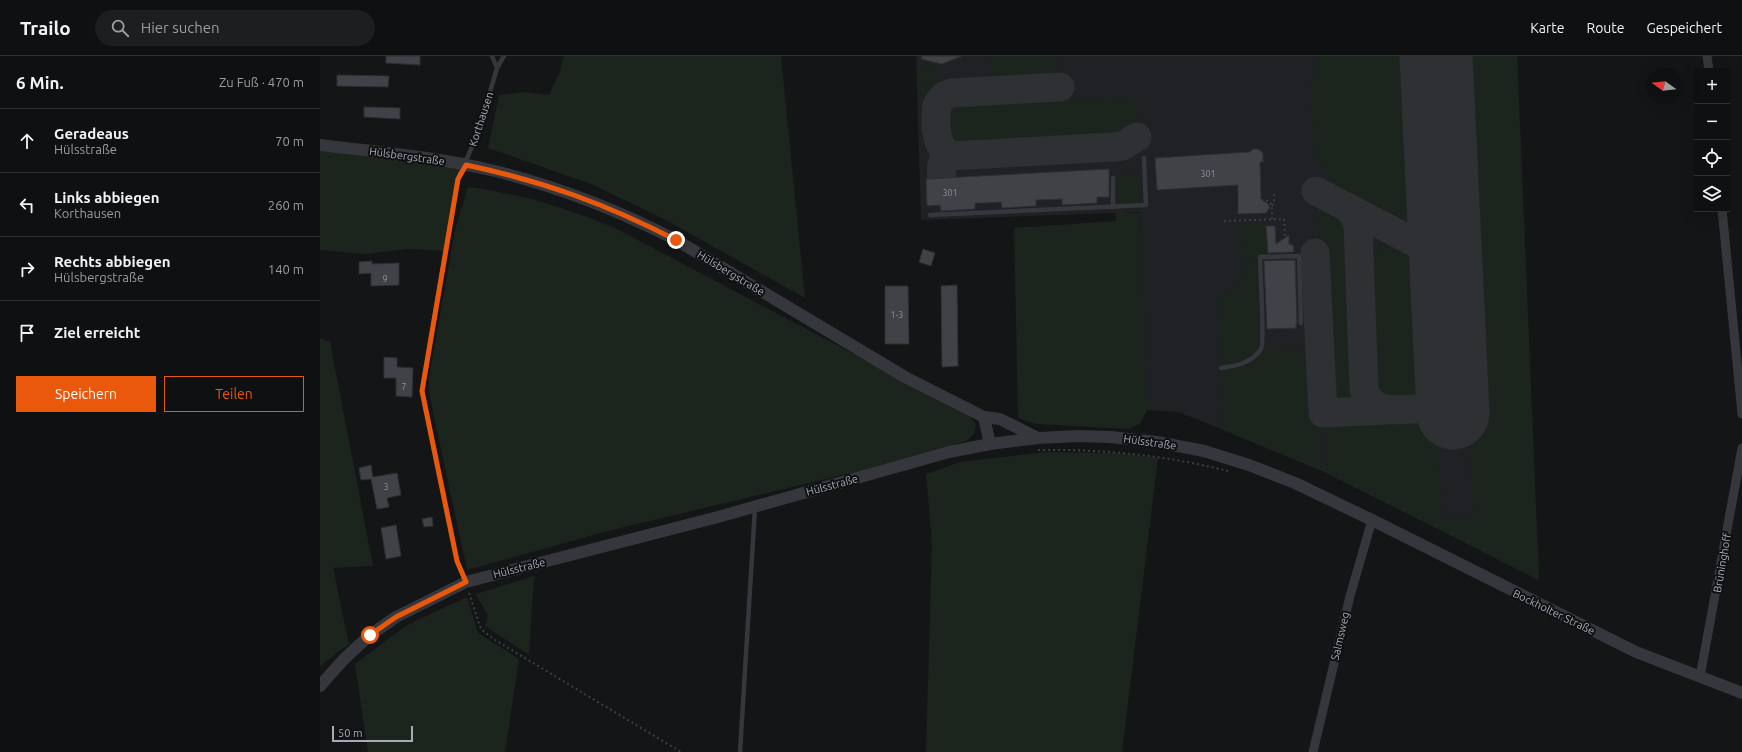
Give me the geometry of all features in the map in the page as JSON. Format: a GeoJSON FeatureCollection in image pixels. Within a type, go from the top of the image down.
{"type":"FeatureCollection","features":[{"type":"Feature","properties":{"kind":"street"},"geometry":{"type":"LineString","coordinates":[[1707,56],[1709,68]]}},
{"type":"Feature","properties":{"kind":"street","name":"Hülsbergstraße"},"geometry":{"type":"LineString","coordinates":[[320,145],[404,155],[466,165],[538,182],[573,193],[642,222],[676,240],[905,377],[984,417],[1000,419],[1038,438]]}},
{"type":"Feature","properties":{"kind":"street"},"geometry":{"type":"LineString","coordinates":[[1722,212],[1742,414]]}},
{"type":"Feature","properties":{"kind":"street"},"geometry":{"type":"LineString","coordinates":[[984,417],[990,444]]}},
{"type":"Feature","properties":{"kind":"street","name":"Hülsstraße"},"geometry":{"type":"LineString","coordinates":[[320,686],[344,659],[370,635],[396,617],[469,588],[718,518],[754,506],[949,452],[990,444],[1038,438],[1110,437],[1157,442],[1204,451],[1249,465],[1295,484],[1372,520]]}},
{"type":"Feature","properties":{"kind":"street","name":"Brüninghoff"},"geometry":{"type":"LineString","coordinates":[[1700,677],[1742,448]]}},
{"type":"Feature","properties":{"kind":"street","name":"Bockholter Straße"},"geometry":{"type":"LineString","coordinates":[[1372,520],[1636,652],[1742,692]]}},
{"type":"Feature","properties":{"kind":"street","name":"Salmsweg"},"geometry":{"type":"LineString","coordinates":[[1313,752],[1350,596],[1372,520]]}},
{"type":"Feature","properties":{"kind":"lane"},"geometry":{"type":"LineString","coordinates":[[492,56],[497,68]]}},
{"type":"Feature","properties":{"kind":"lane","name":"Korthausen"},"geometry":{"type":"LineString","coordinates":[[469,588],[457,561],[422,391],[458,179],[466,165],[478,133],[497,68],[504,56]]}},
{"type":"Feature","properties":{"kind":"lane"},"geometry":{"type":"LineString","coordinates":[[930,215],[1146,206],[1144,158]]}},
{"type":"Feature","properties":{"kind":"lane"},"geometry":{"type":"LineString","coordinates":[[1112,178],[1113,207]]}},
{"type":"Feature","properties":{"kind":"lane"},"geometry":{"type":"LineString","coordinates":[[1221,368],[1245,363],[1254,357],[1262,345],[1260,257],[1299,256],[1301,323]]}},
{"type":"Feature","properties":{"kind":"lane"},"geometry":{"type":"LineString","coordinates":[[740,752],[755,514],[754,506]]}},
{"type":"Feature","properties":{"kind":"path"},"geometry":{"type":"LineString","coordinates":[[1272,220],[1274,194]]}},
{"type":"Feature","properties":{"kind":"path"},"geometry":{"type":"LineString","coordinates":[[1262,201],[1267,201],[1272,205]]}},
{"type":"Feature","properties":{"kind":"path"},"geometry":{"type":"LineString","coordinates":[[1224,221],[1284,219],[1285,238]]}},
{"type":"Feature","properties":{"kind":"path"},"geometry":{"type":"LineString","coordinates":[[1036,450],[1106,450],[1156,456],[1230,472]]}},
{"type":"Feature","properties":{"kind":"path"},"geometry":{"type":"LineString","coordinates":[[462,595],[469,588],[481,629],[495,640],[681,752]]}},
{"type":"Feature","properties":{"kind":"shaded area"},"geometry":{"type":"Polygon","coordinates":[[[564,56],[781,56],[805,298],[666,220],[591,184],[488,148],[499,95],[524,92],[549,95],[560,71],[564,56]]]}},
{"type":"Feature","properties":{"kind":"shaded area"},"geometry":{"type":"Polygon","coordinates":[[[916,56],[1517,56],[1539,580],[1322,471],[1179,412],[1146,410],[1140,212],[921,220],[916,56]]]}},
{"type":"Feature","properties":{"kind":"shaded area"},"geometry":{"type":"Polygon","coordinates":[[[994,56],[1058,56],[1059,80],[1003,84],[997,80],[993,73],[990,58],[994,56]]]}},
{"type":"Feature","properties":{"kind":"shaded area"},"geometry":{"type":"Polygon","coordinates":[[[1319,56],[1421,56],[1427,197],[1423,207],[1416,215],[1406,219],[1396,218],[1347,192],[1337,184],[1313,152],[1311,83],[1319,56]]]}},
{"type":"Feature","properties":{"kind":"shaded area"},"geometry":{"type":"Polygon","coordinates":[[[1453,56],[1517,56],[1539,580],[1328,473],[1326,423],[1328,420],[1436,414],[1442,519],[1473,517],[1453,56]]]}},
{"type":"Feature","properties":{"kind":"shaded area"},"geometry":{"type":"Polygon","coordinates":[[[931,61],[934,62],[936,94],[931,99],[929,106],[933,147],[930,153],[924,156],[920,74],[931,61]]]}},
{"type":"Feature","properties":{"kind":"shaded area"},"geometry":{"type":"Polygon","coordinates":[[[1060,93],[1062,98],[1067,100],[1136,97],[1137,126],[1122,135],[1115,137],[955,146],[946,139],[943,114],[946,104],[949,101],[1060,93]]]}},
{"type":"Feature","properties":{"kind":"shaded area"},"geometry":{"type":"Polygon","coordinates":[[[320,151],[466,165],[458,179],[446,251],[408,249],[365,254],[320,250],[320,151]]]}},
{"type":"Feature","properties":{"kind":"shaded area"},"geometry":{"type":"Polygon","coordinates":[[[1139,174],[1140,203],[1117,204],[1116,175],[1139,174]]]}},
{"type":"Feature","properties":{"kind":"shaded area"},"geometry":{"type":"Polygon","coordinates":[[[468,187],[506,193],[544,203],[617,229],[969,415],[976,424],[974,434],[966,441],[863,470],[608,531],[467,570],[429,393],[429,378],[455,230],[468,187]]]}},
{"type":"Feature","properties":{"kind":"shaded area"},"geometry":{"type":"Polygon","coordinates":[[[1317,206],[1344,220],[1352,230],[1359,399],[1354,405],[1331,407],[1325,402],[1317,206]]]}},
{"type":"Feature","properties":{"kind":"shaded area"},"geometry":{"type":"Polygon","coordinates":[[[1115,212],[1140,213],[1148,408],[1140,424],[1128,429],[1036,424],[1018,418],[1014,228],[1116,221],[1115,212]]]}},
{"type":"Feature","properties":{"kind":"shaded area"},"geometry":{"type":"Polygon","coordinates":[[[1266,223],[1267,252],[1242,260],[1241,224],[1266,223]]]}},
{"type":"Feature","properties":{"kind":"shaded area"},"geometry":{"type":"Polygon","coordinates":[[[1390,246],[1401,248],[1419,257],[1430,270],[1435,378],[1432,389],[1426,396],[1422,399],[1411,401],[1392,402],[1382,399],[1375,392],[1370,380],[1367,265],[1375,252],[1381,248],[1390,246]]]}},
{"type":"Feature","properties":{"kind":"shaded area"},"geometry":{"type":"Polygon","coordinates":[[[1257,256],[1259,345],[1252,354],[1243,360],[1221,365],[1217,298],[1231,292],[1240,283],[1242,279],[1241,262],[1257,256]]]}},
{"type":"Feature","properties":{"kind":"shaded area"},"geometry":{"type":"Polygon","coordinates":[[[320,338],[330,342],[373,566],[333,568],[349,644],[320,666],[320,338]]]}},
{"type":"Feature","properties":{"kind":"shaded area"},"geometry":{"type":"Polygon","coordinates":[[[1315,349],[1317,356],[1322,471],[1224,430],[1222,371],[1235,369],[1250,363],[1255,360],[1264,350],[1315,349]]]}},
{"type":"Feature","properties":{"kind":"shaded area"},"geometry":{"type":"Polygon","coordinates":[[[1045,452],[1119,453],[1158,458],[1122,752],[926,752],[932,543],[926,474],[960,462],[1045,452]]]}},
{"type":"Feature","properties":{"kind":"shaded area"},"geometry":{"type":"Polygon","coordinates":[[[534,576],[529,655],[485,626],[488,616],[476,594],[534,576]]]}},
{"type":"Feature","properties":{"kind":"shaded area"},"geometry":{"type":"Polygon","coordinates":[[[467,597],[478,633],[519,659],[505,752],[368,752],[355,664],[407,625],[467,597]]]}},
{"type":"Feature","properties":{"kind":"building"},"geometry":{"type":"Polygon","coordinates":[[[386,56],[420,56],[420,65],[386,63],[386,56]]]}},
{"type":"Feature","properties":{"kind":"building"},"geometry":{"type":"Polygon","coordinates":[[[922,56],[962,56],[942,64],[921,59],[922,56]]]}},
{"type":"Feature","properties":{"kind":"building"},"geometry":{"type":"Polygon","coordinates":[[[337,75],[389,76],[388,87],[337,86],[337,75]]]}},
{"type":"Feature","properties":{"kind":"building"},"geometry":{"type":"Polygon","coordinates":[[[364,107],[400,108],[400,119],[364,117],[364,107]]]}},
{"type":"Feature","properties":{"kind":"building"},"geometry":{"type":"Polygon","coordinates":[[[1253,149],[1258,149],[1263,153],[1263,162],[1260,162],[1261,200],[1267,203],[1270,207],[1266,213],[1238,214],[1238,185],[1157,190],[1155,158],[1250,152],[1253,149]]]}},
{"type":"Feature","properties":{"kind":"building"},"geometry":{"type":"Polygon","coordinates":[[[1109,169],[1109,197],[1097,197],[1097,203],[1062,205],[1062,199],[1036,200],[1036,206],[1002,208],[1001,202],[975,203],[975,209],[941,211],[940,205],[927,206],[926,179],[1109,169]]]}},
{"type":"Feature","properties":{"kind":"building"},"geometry":{"type":"Polygon","coordinates":[[[1266,226],[1275,226],[1276,244],[1289,235],[1289,244],[1293,245],[1294,252],[1268,253],[1266,226]]]}},
{"type":"Feature","properties":{"kind":"building"},"geometry":{"type":"Polygon","coordinates":[[[923,249],[935,253],[931,266],[919,262],[923,249]]]}},
{"type":"Feature","properties":{"kind":"building"},"geometry":{"type":"Polygon","coordinates":[[[1295,260],[1296,328],[1267,329],[1264,261],[1295,260]]]}},
{"type":"Feature","properties":{"kind":"building"},"geometry":{"type":"Polygon","coordinates":[[[372,261],[372,264],[399,263],[399,285],[371,286],[371,273],[359,274],[359,262],[372,261]]]}},
{"type":"Feature","properties":{"kind":"building"},"geometry":{"type":"Polygon","coordinates":[[[957,285],[958,366],[942,367],[941,286],[957,285]]]}},
{"type":"Feature","properties":{"kind":"building"},"geometry":{"type":"Polygon","coordinates":[[[885,286],[908,286],[909,344],[885,344],[885,286]]]}},
{"type":"Feature","properties":{"kind":"building"},"geometry":{"type":"Polygon","coordinates":[[[384,357],[397,358],[397,367],[413,368],[412,397],[396,396],[396,378],[384,378],[384,357]]]}},
{"type":"Feature","properties":{"kind":"building"},"geometry":{"type":"Polygon","coordinates":[[[371,465],[373,477],[397,473],[401,495],[387,498],[389,507],[377,509],[371,479],[361,480],[359,468],[371,465]]]}},
{"type":"Feature","properties":{"kind":"building"},"geometry":{"type":"Polygon","coordinates":[[[432,517],[433,526],[424,527],[422,519],[432,517]]]}},
{"type":"Feature","properties":{"kind":"building"},"geometry":{"type":"Polygon","coordinates":[[[396,525],[401,556],[386,559],[381,528],[396,525]]]}},
{"type":"Feature","properties":{"kind":"taxiway"},"geometry":{"type":"LineString","coordinates":[[952,155],[946,152],[942,147],[937,134],[937,105],[944,96],[952,93],[1060,87]]}},
{"type":"Feature","properties":{"kind":"taxiway"},"geometry":{"type":"LineString","coordinates":[[942,178],[941,168],[944,160],[949,156],[1113,147],[1122,146],[1137,137]]}},
{"type":"Feature","properties":{"kind":"taxiway"},"geometry":{"type":"LineString","coordinates":[[1316,191],[1435,253],[1442,261],[1446,273]]}},
{"type":"Feature","properties":{"kind":"taxiway"},"geometry":{"type":"LineString","coordinates":[[1347,207],[1354,215],[1358,226],[1364,388],[1367,397],[1375,405],[1384,409],[1401,410],[1430,407],[1442,402],[1449,393],[1451,373]]}},
{"type":"Feature","properties":{"kind":"taxiway"},"geometry":{"type":"LineString","coordinates":[[1408,239],[1417,240],[1430,237],[1438,229],[1443,208]]}},
{"type":"Feature","properties":{"kind":"taxiway"},"geometry":{"type":"LineString","coordinates":[[1315,253],[1323,413],[1387,410]]}},
{"type":"Feature","properties":{"kind":"runway"},"geometry":{"type":"LineString","coordinates":[[1436,56],[1453,413]]}},
{"type":"Feature","properties":{"kind":"route"},"geometry":{"type":"LineString","coordinates":[[370,635],[396,617],[466,582],[457,561],[422,391],[443,277],[458,179],[466,165],[538,182],[573,193],[642,222],[676,240]]}}]}
